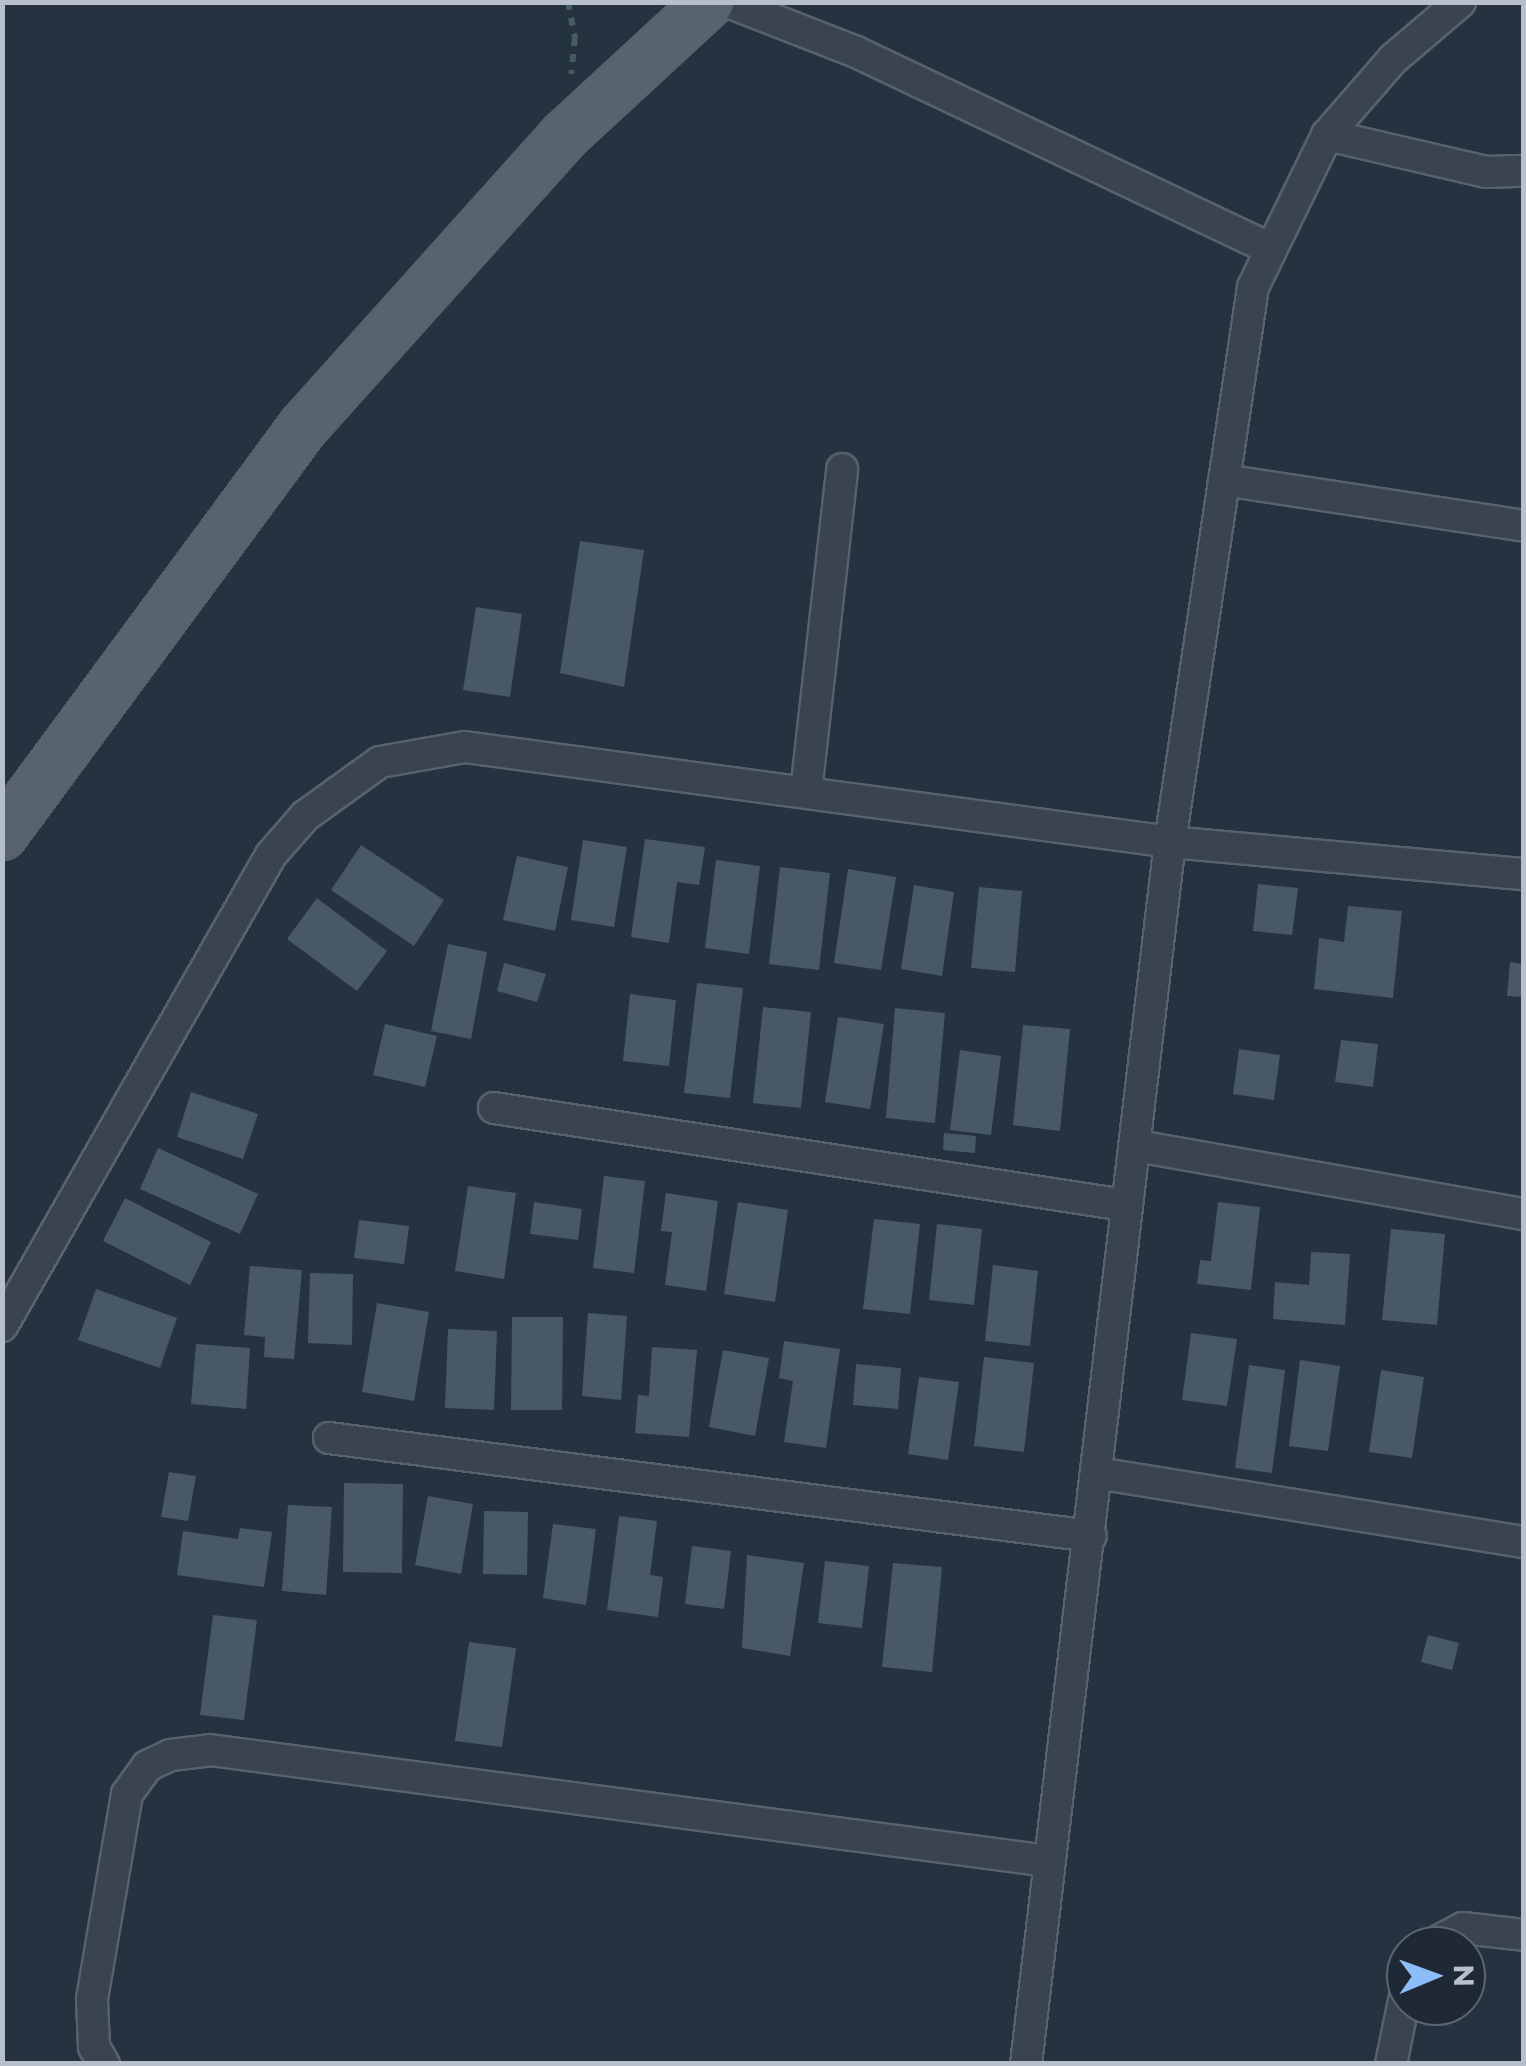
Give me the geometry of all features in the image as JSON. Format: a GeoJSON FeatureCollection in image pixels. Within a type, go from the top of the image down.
{"type":"FeatureCollection","features":[{"type":"Feature","properties":{"kind":"main road"},"geometry":{"type":"LineString","coordinates":[[2,835],[303,427],[564,135],[709,2]]}},
{"type":"Feature","properties":{"kind":"street"},"geometry":{"type":"LineString","coordinates":[[728,2],[856,52],[1270,248]]}},
{"type":"Feature","properties":{"kind":"street"},"geometry":{"type":"LineString","coordinates":[[1026,2064],[1091,1536],[1124,1205],[1137,1146],[1170,842],[1254,288],[1327,135],[1393,59],[1460,2]]}},
{"type":"Feature","properties":{"kind":"street"},"geometry":{"type":"LineString","coordinates":[[1327,135],[1486,172],[1524,171]]}},
{"type":"Feature","properties":{"kind":"street"},"geometry":{"type":"LineString","coordinates":[[806,792],[842,469]]}},
{"type":"Feature","properties":{"kind":"street"},"geometry":{"type":"LineString","coordinates":[[1224,480],[1524,526]]}},
{"type":"Feature","properties":{"kind":"street"},"geometry":{"type":"LineString","coordinates":[[2,1326],[271,855],[305,816],[380,762],[465,746],[1170,842],[1524,874]]}},
{"type":"Feature","properties":{"kind":"street"},"geometry":{"type":"LineString","coordinates":[[494,1108],[1124,1205]]}},
{"type":"Feature","properties":{"kind":"street"},"geometry":{"type":"LineString","coordinates":[[1137,1146],[1524,1214]]}},
{"type":"Feature","properties":{"kind":"street"},"geometry":{"type":"LineString","coordinates":[[330,1438],[1091,1536]]}},
{"type":"Feature","properties":{"kind":"street"},"geometry":{"type":"LineString","coordinates":[[1097,1473],[1524,1542]]}},
{"type":"Feature","properties":{"kind":"street"},"geometry":{"type":"LineString","coordinates":[[104,2064],[94,2047],[92,1998],[127,1794],[147,1766],[171,1756],[210,1750],[1048,1861]]}},
{"type":"Feature","properties":{"kind":"street"},"geometry":{"type":"LineString","coordinates":[[1486,1931],[1524,1935]]}},
{"type":"Feature","properties":{"kind":"street"},"geometry":{"type":"LineString","coordinates":[[1391,2064],[1399,2026]]}},
{"type":"Feature","properties":{"kind":"building"},"geometry":{"type":"Polygon","coordinates":[[[580,541],[644,550],[624,687],[560,673],[580,541]]]}},
{"type":"Feature","properties":{"kind":"building"},"geometry":{"type":"Polygon","coordinates":[[[476,607],[522,614],[510,697],[463,690],[476,607]]]}},
{"type":"Feature","properties":{"kind":"building"},"geometry":{"type":"Polygon","coordinates":[[[645,839],[705,847],[699,885],[677,882],[669,943],[631,937],[645,839]]]}},
{"type":"Feature","properties":{"kind":"building"},"geometry":{"type":"Polygon","coordinates":[[[583,840],[627,847],[614,927],[571,920],[583,840]]]}},
{"type":"Feature","properties":{"kind":"building"},"geometry":{"type":"Polygon","coordinates":[[[361,845],[444,900],[414,946],[331,890],[361,845]]]}},
{"type":"Feature","properties":{"kind":"building"},"geometry":{"type":"Polygon","coordinates":[[[517,856],[568,867],[555,931],[503,920],[517,856]]]}},
{"type":"Feature","properties":{"kind":"building"},"geometry":{"type":"Polygon","coordinates":[[[716,860],[760,866],[749,954],[705,948],[716,860]]]}},
{"type":"Feature","properties":{"kind":"building"},"geometry":{"type":"Polygon","coordinates":[[[780,867],[830,873],[819,970],[769,964],[780,867]]]}},
{"type":"Feature","properties":{"kind":"building"},"geometry":{"type":"Polygon","coordinates":[[[848,869],[896,877],[881,970],[834,963],[848,869]]]}},
{"type":"Feature","properties":{"kind":"building"},"geometry":{"type":"Polygon","coordinates":[[[1258,884],[1298,888],[1292,935],[1253,931],[1258,884]]]}},
{"type":"Feature","properties":{"kind":"building"},"geometry":{"type":"Polygon","coordinates":[[[914,885],[954,892],[942,976],[901,969],[914,885]]]}},
{"type":"Feature","properties":{"kind":"building"},"geometry":{"type":"Polygon","coordinates":[[[979,887],[1022,891],[1015,972],[971,968],[979,887]]]}},
{"type":"Feature","properties":{"kind":"building"},"geometry":{"type":"Polygon","coordinates":[[[317,898],[387,951],[357,991],[287,939],[317,898]]]}},
{"type":"Feature","properties":{"kind":"building"},"geometry":{"type":"Polygon","coordinates":[[[1348,906],[1402,911],[1393,998],[1314,989],[1319,938],[1344,942],[1348,906]]]}},
{"type":"Feature","properties":{"kind":"building"},"geometry":{"type":"Polygon","coordinates":[[[448,944],[487,952],[471,1039],[431,1031],[448,944]]]}},
{"type":"Feature","properties":{"kind":"building"},"geometry":{"type":"Polygon","coordinates":[[[1510,962],[1524,964],[1524,997],[1507,996],[1510,962]]]}},
{"type":"Feature","properties":{"kind":"building"},"geometry":{"type":"Polygon","coordinates":[[[504,963],[546,974],[537,1002],[497,991],[504,963]]]}},
{"type":"Feature","properties":{"kind":"building"},"geometry":{"type":"Polygon","coordinates":[[[697,983],[743,988],[730,1098],[684,1093],[697,983]]]}},
{"type":"Feature","properties":{"kind":"building"},"geometry":{"type":"Polygon","coordinates":[[[630,994],[676,1000],[669,1066],[623,1061],[630,994]]]}},
{"type":"Feature","properties":{"kind":"building"},"geometry":{"type":"Polygon","coordinates":[[[763,1007],[811,1012],[801,1108],[753,1103],[763,1007]]]}},
{"type":"Feature","properties":{"kind":"building"},"geometry":{"type":"Polygon","coordinates":[[[895,1008],[945,1013],[935,1123],[886,1118],[895,1008]]]}},
{"type":"Feature","properties":{"kind":"building"},"geometry":{"type":"Polygon","coordinates":[[[838,1017],[884,1024],[870,1109],[825,1102],[838,1017]]]}},
{"type":"Feature","properties":{"kind":"building"},"geometry":{"type":"Polygon","coordinates":[[[385,1024],[437,1036],[425,1087],[373,1075],[385,1024]]]}},
{"type":"Feature","properties":{"kind":"building"},"geometry":{"type":"Polygon","coordinates":[[[1023,1025],[1070,1029],[1060,1131],[1013,1125],[1023,1025]]]}},
{"type":"Feature","properties":{"kind":"building"},"geometry":{"type":"Polygon","coordinates":[[[1341,1040],[1378,1044],[1373,1087],[1335,1082],[1341,1040]]]}},
{"type":"Feature","properties":{"kind":"building"},"geometry":{"type":"Polygon","coordinates":[[[1239,1049],[1280,1055],[1274,1100],[1233,1094],[1239,1049]]]}},
{"type":"Feature","properties":{"kind":"building"},"geometry":{"type":"Polygon","coordinates":[[[960,1050],[1001,1056],[991,1135],[950,1130],[960,1050]]]}},
{"type":"Feature","properties":{"kind":"building"},"geometry":{"type":"Polygon","coordinates":[[[191,1092],[258,1114],[243,1159],[177,1137],[191,1092]]]}},
{"type":"Feature","properties":{"kind":"building"},"geometry":{"type":"Polygon","coordinates":[[[944,1133],[976,1136],[975,1153],[943,1150],[944,1133]]]}},
{"type":"Feature","properties":{"kind":"building"},"geometry":{"type":"Polygon","coordinates":[[[158,1148],[258,1194],[240,1234],[140,1189],[158,1148]]]}},
{"type":"Feature","properties":{"kind":"building"},"geometry":{"type":"Polygon","coordinates":[[[604,1176],[645,1181],[634,1273],[593,1268],[604,1176]]]}},
{"type":"Feature","properties":{"kind":"building"},"geometry":{"type":"Polygon","coordinates":[[[468,1186],[516,1193],[504,1279],[455,1271],[468,1186]]]}},
{"type":"Feature","properties":{"kind":"building"},"geometry":{"type":"Polygon","coordinates":[[[666,1193],[718,1201],[706,1291],[665,1285],[672,1232],[661,1231],[666,1193]]]}},
{"type":"Feature","properties":{"kind":"building"},"geometry":{"type":"Polygon","coordinates":[[[125,1198],[211,1242],[190,1285],[103,1241],[125,1198]]]}},
{"type":"Feature","properties":{"kind":"building"},"geometry":{"type":"Polygon","coordinates":[[[534,1202],[582,1209],[578,1240],[530,1234],[534,1202]]]}},
{"type":"Feature","properties":{"kind":"building"},"geometry":{"type":"Polygon","coordinates":[[[738,1202],[788,1210],[775,1302],[724,1294],[738,1202]]]}},
{"type":"Feature","properties":{"kind":"building"},"geometry":{"type":"Polygon","coordinates":[[[1218,1202],[1260,1207],[1251,1290],[1197,1284],[1200,1260],[1211,1261],[1218,1202]]]}},
{"type":"Feature","properties":{"kind":"building"},"geometry":{"type":"Polygon","coordinates":[[[874,1219],[920,1224],[910,1314],[863,1309],[874,1219]]]}},
{"type":"Feature","properties":{"kind":"building"},"geometry":{"type":"Polygon","coordinates":[[[359,1220],[409,1226],[404,1264],[354,1258],[359,1220]]]}},
{"type":"Feature","properties":{"kind":"building"},"geometry":{"type":"Polygon","coordinates":[[[937,1224],[982,1229],[974,1305],[929,1300],[937,1224]]]}},
{"type":"Feature","properties":{"kind":"building"},"geometry":{"type":"Polygon","coordinates":[[[1391,1229],[1445,1234],[1437,1325],[1382,1320],[1391,1229]]]}},
{"type":"Feature","properties":{"kind":"building"},"geometry":{"type":"Polygon","coordinates":[[[1311,1252],[1350,1254],[1345,1325],[1273,1319],[1275,1282],[1309,1285],[1311,1252]]]}},
{"type":"Feature","properties":{"kind":"building"},"geometry":{"type":"Polygon","coordinates":[[[993,1265],[1038,1271],[1030,1346],[985,1341],[993,1265]]]}},
{"type":"Feature","properties":{"kind":"building"},"geometry":{"type":"Polygon","coordinates":[[[250,1266],[302,1270],[294,1359],[264,1357],[265,1337],[244,1335],[250,1266]]]}},
{"type":"Feature","properties":{"kind":"building"},"geometry":{"type":"Polygon","coordinates":[[[310,1273],[353,1274],[352,1345],[308,1343],[310,1273]]]}},
{"type":"Feature","properties":{"kind":"building"},"geometry":{"type":"Polygon","coordinates":[[[96,1289],[177,1318],[160,1368],[78,1340],[96,1289]]]}},
{"type":"Feature","properties":{"kind":"building"},"geometry":{"type":"Polygon","coordinates":[[[377,1303],[429,1312],[414,1401],[362,1392],[377,1303]]]}},
{"type":"Feature","properties":{"kind":"building"},"geometry":{"type":"Polygon","coordinates":[[[588,1313],[627,1316],[621,1400],[582,1396],[588,1313]]]}},
{"type":"Feature","properties":{"kind":"building"},"geometry":{"type":"Polygon","coordinates":[[[512,1317],[563,1317],[562,1410],[511,1410],[512,1317]]]}},
{"type":"Feature","properties":{"kind":"building"},"geometry":{"type":"Polygon","coordinates":[[[448,1329],[497,1331],[494,1410],[445,1408],[448,1329]]]}},
{"type":"Feature","properties":{"kind":"building"},"geometry":{"type":"Polygon","coordinates":[[[1191,1333],[1237,1339],[1227,1406],[1182,1400],[1191,1333]]]}},
{"type":"Feature","properties":{"kind":"building"},"geometry":{"type":"Polygon","coordinates":[[[784,1341],[840,1349],[826,1448],[784,1442],[793,1381],[779,1378],[784,1341]]]}},
{"type":"Feature","properties":{"kind":"building"},"geometry":{"type":"Polygon","coordinates":[[[196,1344],[250,1348],[246,1409],[191,1404],[196,1344]]]}},
{"type":"Feature","properties":{"kind":"building"},"geometry":{"type":"Polygon","coordinates":[[[652,1347],[697,1350],[689,1437],[635,1433],[638,1395],[649,1396],[652,1347]]]}},
{"type":"Feature","properties":{"kind":"building"},"geometry":{"type":"Polygon","coordinates":[[[723,1350],[769,1358],[755,1436],[709,1427],[723,1350]]]}},
{"type":"Feature","properties":{"kind":"building"},"geometry":{"type":"Polygon","coordinates":[[[984,1357],[1034,1363],[1024,1452],[974,1446],[984,1357]]]}},
{"type":"Feature","properties":{"kind":"building"},"geometry":{"type":"Polygon","coordinates":[[[1300,1360],[1340,1366],[1328,1451],[1289,1446],[1300,1360]]]}},
{"type":"Feature","properties":{"kind":"building"},"geometry":{"type":"Polygon","coordinates":[[[856,1364],[901,1368],[898,1409],[853,1405],[856,1364]]]}},
{"type":"Feature","properties":{"kind":"building"},"geometry":{"type":"Polygon","coordinates":[[[1249,1365],[1285,1370],[1272,1473],[1235,1468],[1249,1365]]]}},
{"type":"Feature","properties":{"kind":"building"},"geometry":{"type":"Polygon","coordinates":[[[1381,1370],[1424,1377],[1412,1458],[1369,1452],[1381,1370]]]}},
{"type":"Feature","properties":{"kind":"building"},"geometry":{"type":"Polygon","coordinates":[[[919,1377],[959,1382],[948,1460],[908,1454],[919,1377]]]}},
{"type":"Feature","properties":{"kind":"building"},"geometry":{"type":"Polygon","coordinates":[[[169,1472],[196,1476],[188,1521],[161,1517],[169,1472]]]}},
{"type":"Feature","properties":{"kind":"building"},"geometry":{"type":"Polygon","coordinates":[[[344,1483],[403,1484],[402,1573],[343,1572],[344,1483]]]}},
{"type":"Feature","properties":{"kind":"building"},"geometry":{"type":"Polygon","coordinates":[[[428,1496],[473,1504],[461,1574],[415,1565],[428,1496]]]}},
{"type":"Feature","properties":{"kind":"building"},"geometry":{"type":"Polygon","coordinates":[[[288,1505],[332,1507],[326,1595],[282,1591],[288,1505]]]}},
{"type":"Feature","properties":{"kind":"building"},"geometry":{"type":"Polygon","coordinates":[[[484,1511],[528,1512],[527,1575],[483,1574],[484,1511]]]}},
{"type":"Feature","properties":{"kind":"building"},"geometry":{"type":"Polygon","coordinates":[[[619,1516],[657,1521],[650,1575],[663,1577],[658,1617],[607,1610],[619,1516]]]}},
{"type":"Feature","properties":{"kind":"building"},"geometry":{"type":"Polygon","coordinates":[[[553,1524],[596,1529],[586,1605],[543,1598],[553,1524]]]}},
{"type":"Feature","properties":{"kind":"building"},"geometry":{"type":"Polygon","coordinates":[[[240,1528],[272,1532],[264,1587],[177,1575],[183,1531],[238,1539],[240,1528]]]}},
{"type":"Feature","properties":{"kind":"building"},"geometry":{"type":"Polygon","coordinates":[[[692,1546],[731,1551],[724,1609],[685,1604],[692,1546]]]}},
{"type":"Feature","properties":{"kind":"building"},"geometry":{"type":"Polygon","coordinates":[[[747,1555],[804,1563],[790,1656],[742,1648],[747,1555]]]}},
{"type":"Feature","properties":{"kind":"building"},"geometry":{"type":"Polygon","coordinates":[[[825,1561],[869,1566],[862,1628],[818,1623],[825,1561]]]}},
{"type":"Feature","properties":{"kind":"building"},"geometry":{"type":"Polygon","coordinates":[[[893,1563],[942,1567],[932,1672],[882,1667],[893,1563]]]}},
{"type":"Feature","properties":{"kind":"building"},"geometry":{"type":"Polygon","coordinates":[[[213,1615],[257,1620],[244,1720],[200,1715],[213,1615]]]}},
{"type":"Feature","properties":{"kind":"building"},"geometry":{"type":"Polygon","coordinates":[[[1428,1635],[1459,1643],[1452,1670],[1421,1662],[1428,1635]]]}},
{"type":"Feature","properties":{"kind":"building"},"geometry":{"type":"Polygon","coordinates":[[[469,1642],[516,1648],[502,1747],[455,1741],[469,1642]]]}}]}
